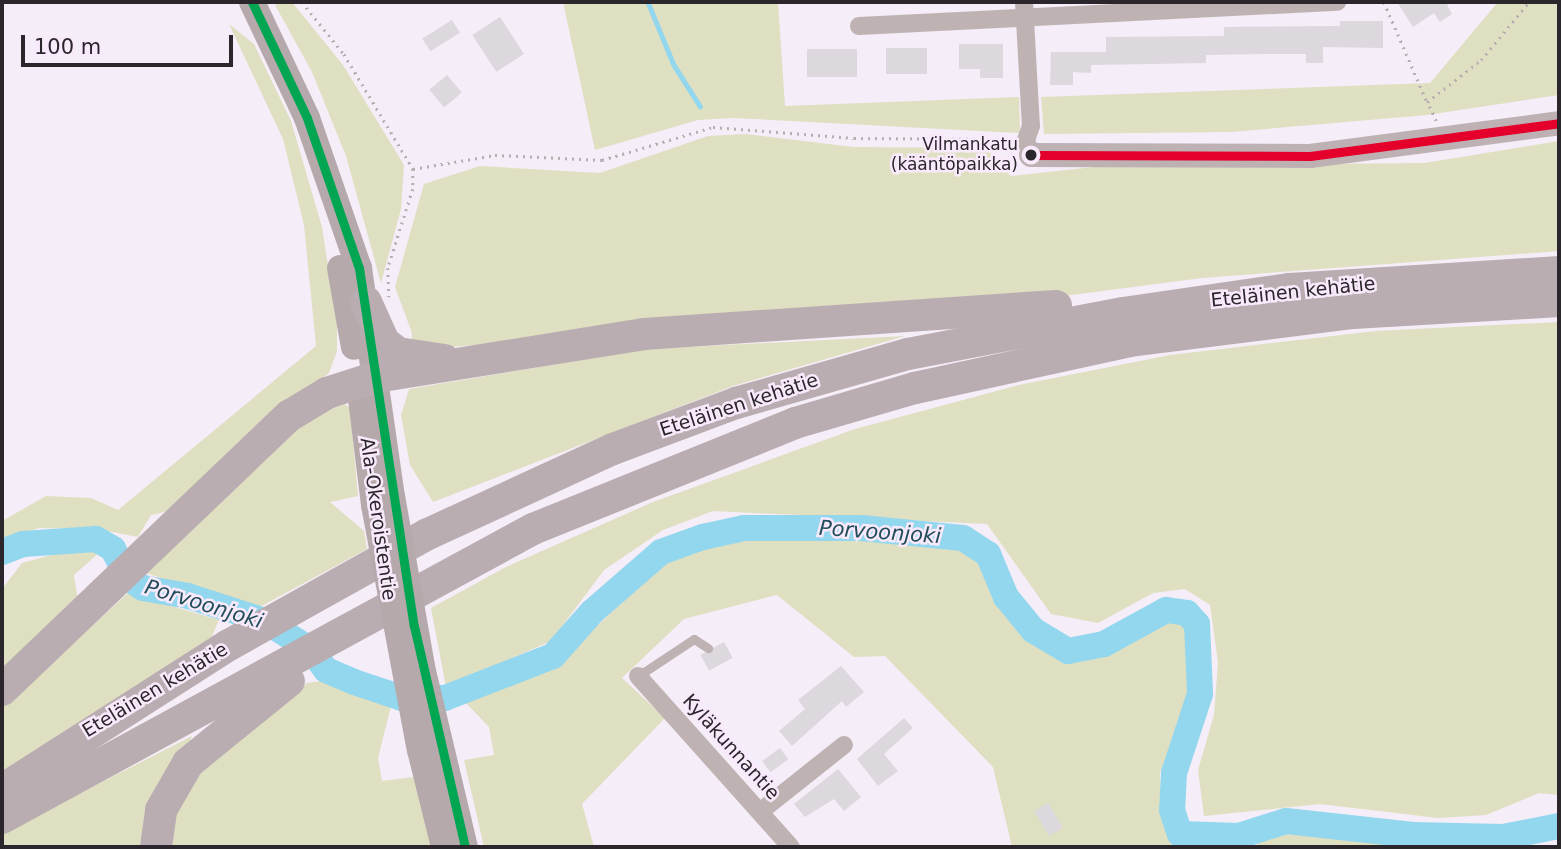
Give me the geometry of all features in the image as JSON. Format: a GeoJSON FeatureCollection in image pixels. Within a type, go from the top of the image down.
{"type":"FeatureCollection","features":[{"type":"Feature","properties":{"kind":"highway","name":"Eteläinen kehätie"},"geometry":{"type":"LineString","coordinates":[[2,790],[229,645],[428,534],[613,449],[736,403],[908,354],[1123,313],[1290,289],[1559,272]]}},
{"type":"Feature","properties":{"kind":"highway"},"geometry":{"type":"LineString","coordinates":[[2,690],[289,416],[367,379],[644,334],[1480,275]]}},
{"type":"Feature","properties":{"kind":"highway","name":"Eteläinen kehätie"},"geometry":{"type":"LineString","coordinates":[[2,818],[276,678],[358,627],[533,529],[695,460],[915,388],[1130,341],[1353,313],[1559,301]]}},
{"type":"Feature","properties":{"kind":"highway"},"geometry":{"type":"LineString","coordinates":[[378,303],[384,342],[398,353],[477,360]]}},
{"type":"Feature","properties":{"kind":"highway"},"geometry":{"type":"LineString","coordinates":[[156,847],[161,810],[188,763],[276,678]]}},
{"type":"Feature","properties":{"kind":"main road","name":"Ala-Okeroistentie"},"geometry":{"type":"LineString","coordinates":[[252,2],[291,80],[378,303],[367,379]]}},
{"type":"Feature","properties":{"kind":"main road","name":"Ala-Okeroistentie"},"geometry":{"type":"LineString","coordinates":[[331,186],[367,379],[383,500],[429,748],[444,847]]}},
{"type":"Feature","properties":{"kind":"main road","name":"Ala-Okeroistentie"},"geometry":{"type":"LineString","coordinates":[[429,748],[465,847]]}},
{"type":"Feature","properties":{"kind":"street"},"geometry":{"type":"LineString","coordinates":[[859,26],[1025,10],[1337,2]]}},
{"type":"Feature","properties":{"kind":"street"},"geometry":{"type":"LineString","coordinates":[[1025,10],[1029,140],[1310,156],[1559,123]]}},
{"type":"Feature","properties":{"kind":"street","name":"Kyläkunnantie"},"geometry":{"type":"LineString","coordinates":[[638,676],[791,847]]}},
{"type":"Feature","properties":{"kind":"street"},"geometry":{"type":"LineString","coordinates":[[761,811],[844,745]]}},
{"type":"Feature","properties":{"kind":"lane"},"geometry":{"type":"LineString","coordinates":[[638,676],[694,639],[708,648]]}},
{"type":"Feature","properties":{"kind":"path"},"geometry":{"type":"LineString","coordinates":[[302,2],[344,54],[413,169],[413,189],[378,303]]}},
{"type":"Feature","properties":{"kind":"path"},"geometry":{"type":"LineString","coordinates":[[1384,2],[1436,122]]}},
{"type":"Feature","properties":{"kind":"path"},"geometry":{"type":"LineString","coordinates":[[1427,102],[1481,60],[1529,2]]}},
{"type":"Feature","properties":{"kind":"path"},"geometry":{"type":"LineString","coordinates":[[413,169],[495,155],[602,160],[713,127],[854,138],[1029,140]]}},
{"type":"Feature","properties":{"kind":"green space"},"geometry":{"type":"Polygon","coordinates":[[[279,2],[292,2],[343,65],[404,165],[401,209],[381,283],[346,156],[312,72],[275,5],[279,2]]]}},
{"type":"Feature","properties":{"kind":"green space"},"geometry":{"type":"Polygon","coordinates":[[[563,2],[778,2],[785,106],[1019,97],[1020,133],[734,118],[698,120],[595,150],[563,2]]]}},
{"type":"Feature","properties":{"kind":"green space"},"geometry":{"type":"Polygon","coordinates":[[[1498,2],[1559,2],[1559,95],[1427,115],[1231,132],[1044,134],[1041,97],[1430,83],[1498,2]]]}},
{"type":"Feature","properties":{"kind":"green space"},"geometry":{"type":"Polygon","coordinates":[[[229,24],[254,44],[291,121],[322,227],[337,324],[337,351],[329,373],[174,510],[151,515],[138,537],[97,529],[39,528],[2,541],[2,521],[46,496],[91,498],[118,510],[316,346],[304,225],[283,139],[229,24]]]}},
{"type":"Feature","properties":{"kind":"green space"},"geometry":{"type":"Polygon","coordinates":[[[746,134],[853,147],[987,148],[1011,176],[1103,166],[1424,163],[1559,141],[1559,251],[1202,278],[980,307],[411,350],[412,333],[395,287],[424,184],[480,166],[600,173],[708,136],[746,134]]]}},
{"type":"Feature","properties":{"kind":"green space"},"geometry":{"type":"Polygon","coordinates":[[[1559,322],[1559,795],[1539,793],[1486,815],[1438,818],[1320,804],[1204,816],[1198,770],[1214,715],[1218,662],[1210,605],[1185,589],[1153,593],[1098,623],[1051,614],[987,524],[713,511],[663,530],[604,570],[551,641],[446,687],[431,608],[506,567],[653,502],[855,429],[1019,385],[1170,355],[1376,331],[1559,322]]]}},
{"type":"Feature","properties":{"kind":"green space"},"geometry":{"type":"Polygon","coordinates":[[[905,336],[733,386],[433,502],[410,465],[401,415],[409,389],[646,349],[905,336]]]}},
{"type":"Feature","properties":{"kind":"green space"},"geometry":{"type":"Polygon","coordinates":[[[343,403],[350,408],[358,496],[330,502],[364,531],[367,549],[256,609],[146,573],[290,430],[323,407],[343,403]]]}},
{"type":"Feature","properties":{"kind":"green space"},"geometry":{"type":"Polygon","coordinates":[[[861,534],[959,547],[981,563],[999,601],[1026,634],[1062,658],[1109,652],[1169,618],[1180,622],[1185,629],[1189,697],[1182,727],[1160,772],[1161,817],[1169,838],[1229,840],[1218,847],[1012,847],[993,767],[885,656],[854,657],[777,595],[684,619],[622,678],[665,718],[582,804],[594,847],[484,847],[464,760],[494,755],[489,727],[466,703],[558,662],[672,556],[747,538],[861,534]]]}},
{"type":"Feature","properties":{"kind":"green space"},"geometry":{"type":"Polygon","coordinates":[[[84,546],[101,551],[74,575],[78,601],[2,672],[2,589],[22,563],[84,546]]]}},
{"type":"Feature","properties":{"kind":"green space"},"geometry":{"type":"Polygon","coordinates":[[[128,593],[219,620],[210,641],[2,778],[2,708],[128,593]]]}},
{"type":"Feature","properties":{"kind":"green space"},"geometry":{"type":"Polygon","coordinates":[[[323,681],[391,706],[378,758],[382,781],[414,777],[433,847],[167,847],[177,790],[201,763],[307,683],[323,681]]]}},
{"type":"Feature","properties":{"kind":"green space"},"geometry":{"type":"Polygon","coordinates":[[[192,736],[149,847],[2,847],[2,833],[192,736]]]}},
{"type":"Feature","properties":{"kind":"green space"},"geometry":{"type":"Polygon","coordinates":[[[1272,833],[1407,845],[1458,847],[1254,847],[1272,833]]]}},
{"type":"Feature","properties":{"kind":"building"},"geometry":{"type":"Polygon","coordinates":[[[1397,2],[1452,2],[1447,5],[1452,14],[1440,22],[1434,13],[1413,27],[1397,2]]]}},
{"type":"Feature","properties":{"kind":"building"},"geometry":{"type":"Polygon","coordinates":[[[500,17],[524,54],[496,72],[472,35],[500,17]]]}},
{"type":"Feature","properties":{"kind":"building"},"geometry":{"type":"Polygon","coordinates":[[[452,20],[460,33],[430,51],[422,39],[452,20]]]}},
{"type":"Feature","properties":{"kind":"building"},"geometry":{"type":"Polygon","coordinates":[[[1340,21],[1383,21],[1383,48],[1323,47],[1323,63],[1306,63],[1306,54],[1265,54],[1206,55],[1206,63],[1091,65],[1091,73],[1073,72],[1073,85],[1050,85],[1051,52],[1106,52],[1106,37],[1224,36],[1224,27],[1340,26],[1340,21]]]}},
{"type":"Feature","properties":{"kind":"building"},"geometry":{"type":"Polygon","coordinates":[[[959,44],[1003,44],[1003,78],[980,78],[980,69],[959,69],[959,44]]]}},
{"type":"Feature","properties":{"kind":"building"},"geometry":{"type":"Polygon","coordinates":[[[886,48],[927,48],[927,74],[886,74],[886,48]]]}},
{"type":"Feature","properties":{"kind":"building"},"geometry":{"type":"Polygon","coordinates":[[[807,49],[857,49],[857,77],[807,77],[807,49]]]}},
{"type":"Feature","properties":{"kind":"building"},"geometry":{"type":"Polygon","coordinates":[[[447,75],[462,93],[444,107],[429,90],[447,75]]]}},
{"type":"Feature","properties":{"kind":"building"},"geometry":{"type":"Polygon","coordinates":[[[724,642],[733,658],[709,671],[700,655],[724,642]]]}},
{"type":"Feature","properties":{"kind":"building"},"geometry":{"type":"Polygon","coordinates":[[[841,666],[864,692],[846,707],[842,701],[792,746],[779,731],[805,709],[798,700],[841,666]]]}},
{"type":"Feature","properties":{"kind":"building"},"geometry":{"type":"Polygon","coordinates":[[[904,718],[913,728],[884,754],[898,771],[878,786],[857,759],[904,718]]]}},
{"type":"Feature","properties":{"kind":"building"},"geometry":{"type":"Polygon","coordinates":[[[780,748],[788,759],[770,772],[762,761],[780,748]]]}},
{"type":"Feature","properties":{"kind":"building"},"geometry":{"type":"Polygon","coordinates":[[[838,769],[861,797],[844,811],[834,799],[805,817],[794,804],[838,769]]]}},
{"type":"Feature","properties":{"kind":"building"},"geometry":{"type":"Polygon","coordinates":[[[1048,803],[1063,828],[1049,836],[1034,811],[1048,803]]]}},
{"type":"Feature","properties":{"kind":"waterway"},"geometry":{"type":"LineString","coordinates":[[648,2],[674,65],[700,106]]}},
{"type":"Feature","properties":{"kind":"waterway","name":"Porvoonjoki"},"geometry":{"type":"LineString","coordinates":[[2,552],[23,544],[96,539],[113,549],[127,577],[143,588],[188,596],[265,621],[311,650],[326,670],[354,682],[402,698],[445,698],[553,656],[592,612],[661,552],[703,537],[744,528],[861,528],[963,538],[988,554],[1006,597],[1033,630],[1068,651],[1104,644],[1166,610],[1187,613],[1197,624],[1200,694],[1174,773],[1172,810],[1180,834],[1239,836],[1286,821],[1413,835],[1503,837],[1559,826]]}},
{"type":"Feature","properties":{"kind":"transit line"},"geometry":{"type":"LineString","coordinates":[[252,2],[307,118],[359,268],[414,626],[465,847]]}},
{"type":"Feature","properties":{"kind":"transit line"},"geometry":{"type":"LineString","coordinates":[[1031,155],[1310,156],[1559,123]]}},
{"type":"Feature","properties":{"kind":"place","name":"Vilmankatu (kääntöpaikka)"},"geometry":{"type":"Point","coordinates":[1031,155]}}]}
